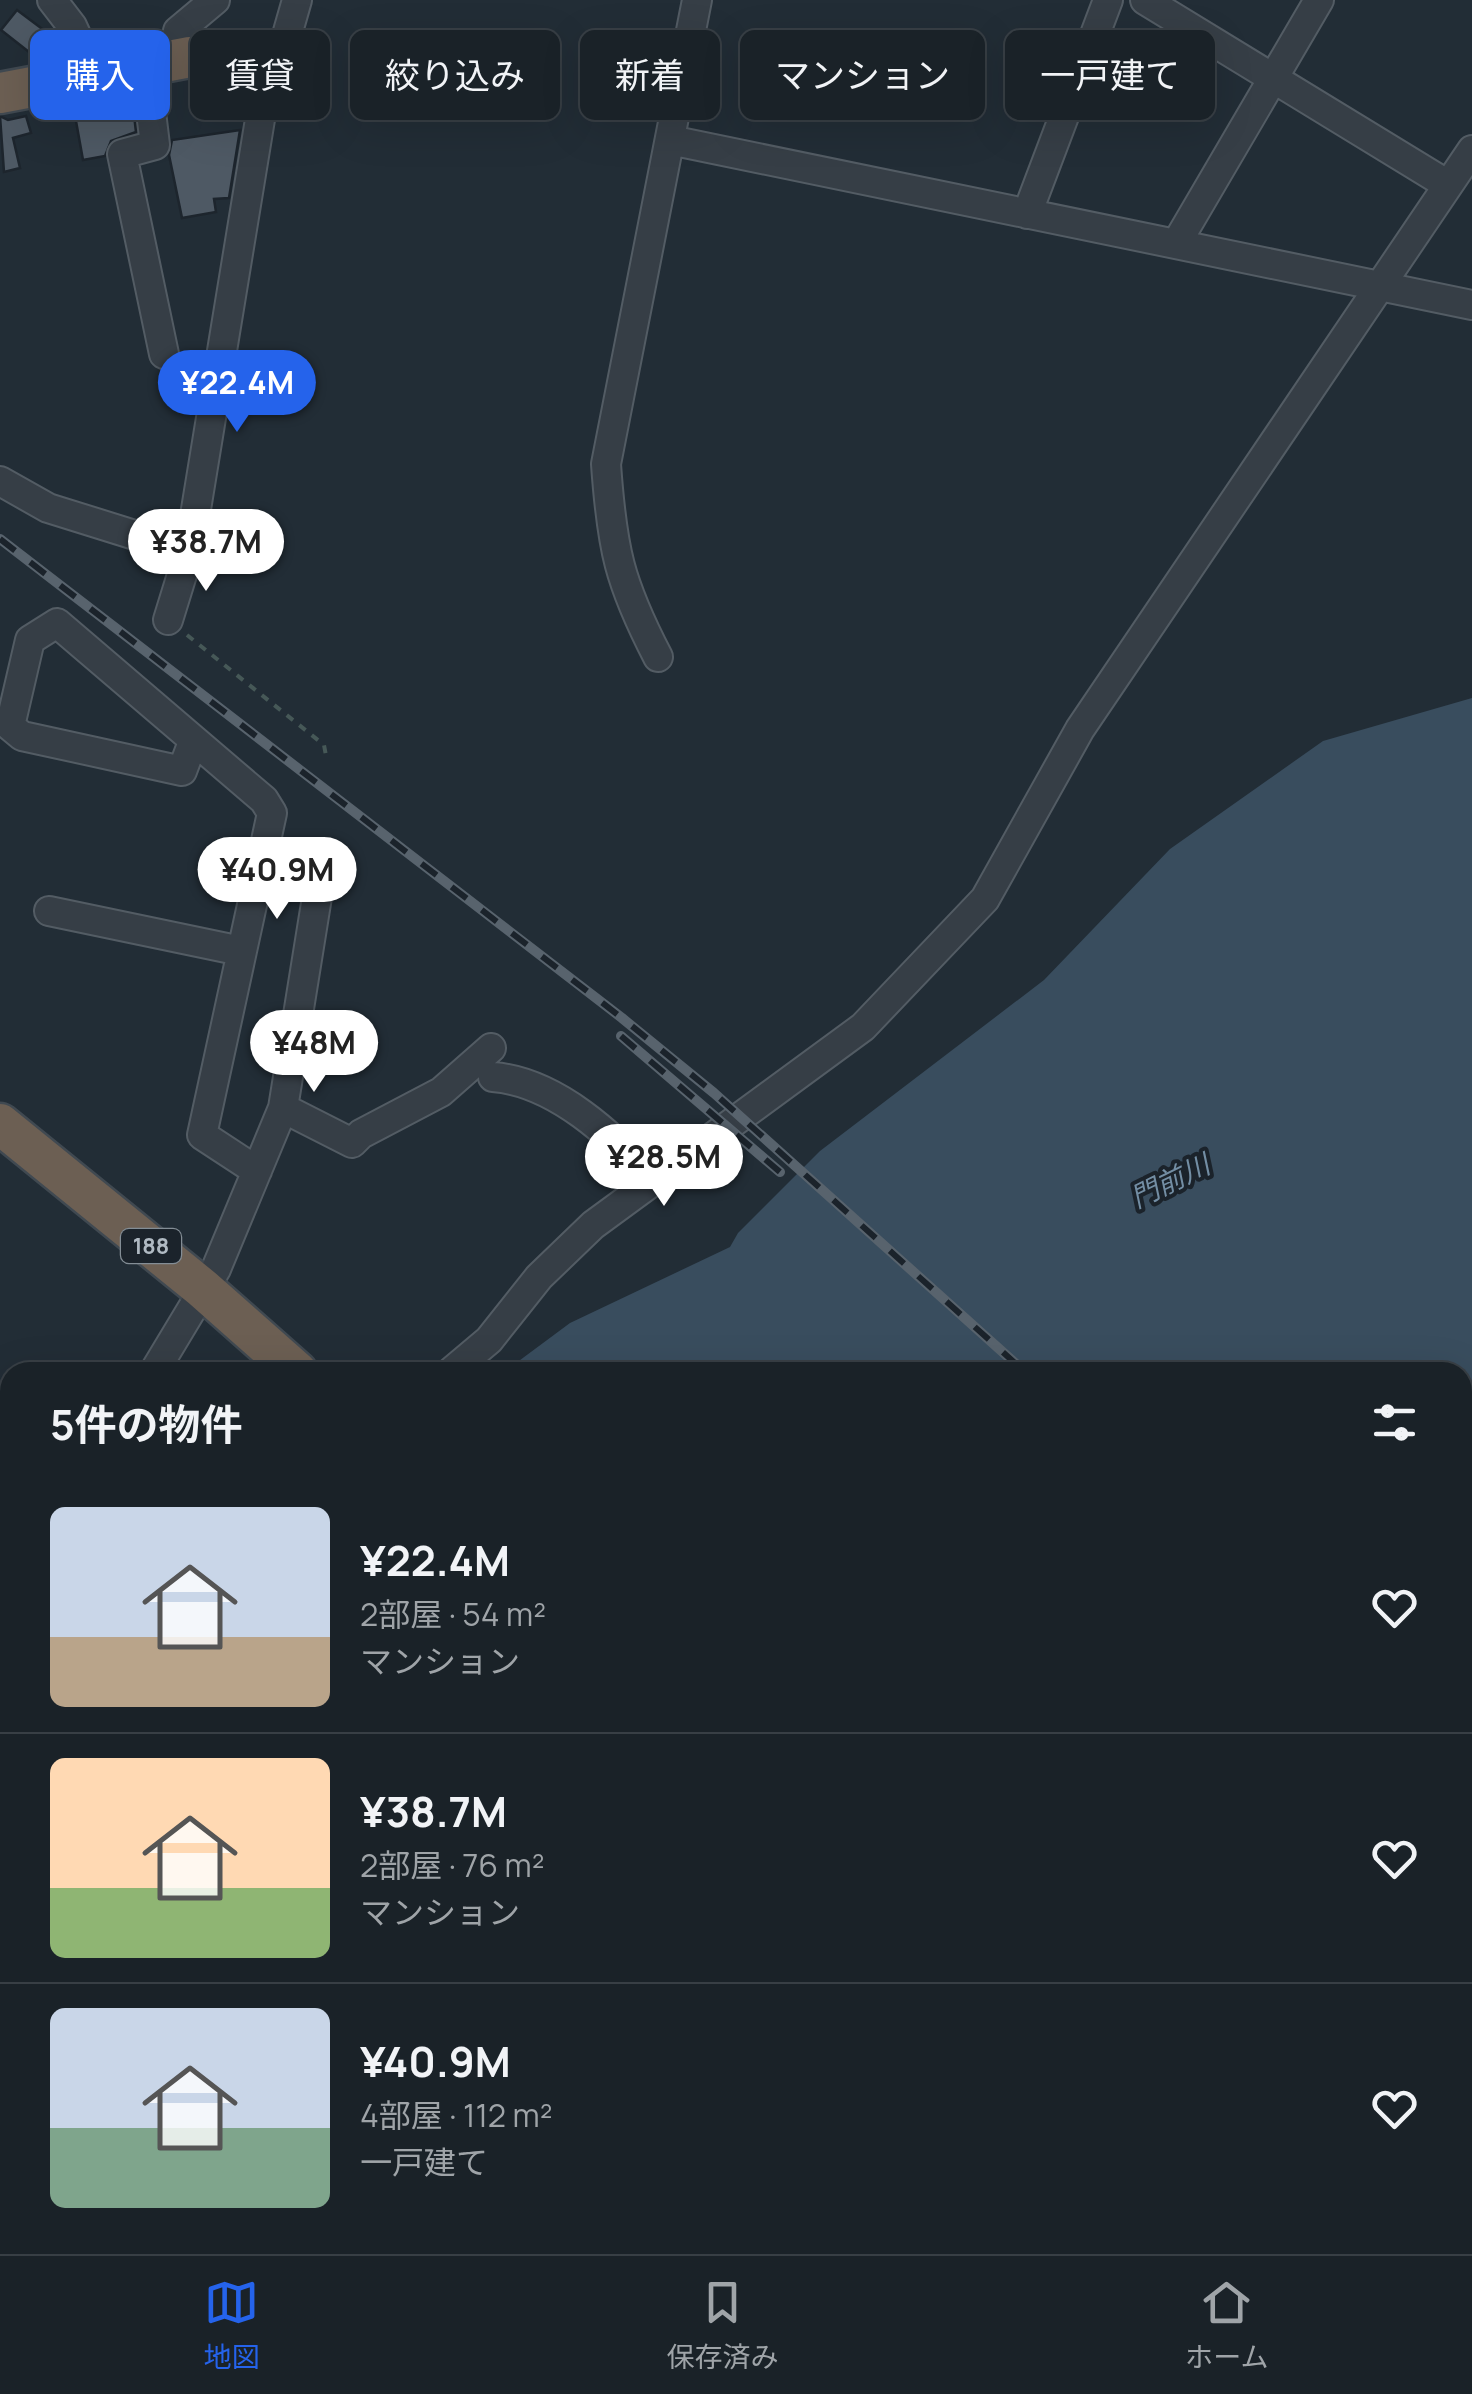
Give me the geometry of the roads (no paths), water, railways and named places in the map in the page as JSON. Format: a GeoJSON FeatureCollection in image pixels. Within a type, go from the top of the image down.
{"type":"FeatureCollection","features":[{"type":"Feature","properties":{"kind":"highway"},"geometry":{"type":"LineString","coordinates":[[0,93],[30,86]]}},
{"type":"Feature","properties":{"kind":"highway","name":"188"},"geometry":{"type":"LineString","coordinates":[[0,1124],[202,1288],[286,1362]]}},
{"type":"Feature","properties":{"kind":"street"},"geometry":{"type":"LineString","coordinates":[[52,0],[74,30]]}},
{"type":"Feature","properties":{"kind":"street"},"geometry":{"type":"LineString","coordinates":[[170,56],[178,31],[215,0]]}},
{"type":"Feature","properties":{"kind":"street"},"geometry":{"type":"LineString","coordinates":[[170,59],[285,42],[296,0]]}},
{"type":"Feature","properties":{"kind":"street"},"geometry":{"type":"LineString","coordinates":[[658,658],[625,594],[611,538],[606,464],[697,0]]}},
{"type":"Feature","properties":{"kind":"street"},"geometry":{"type":"LineString","coordinates":[[1027,214],[1108,0]]}},
{"type":"Feature","properties":{"kind":"street"},"geometry":{"type":"LineString","coordinates":[[1145,0],[1448,186]]}},
{"type":"Feature","properties":{"kind":"street"},"geometry":{"type":"LineString","coordinates":[[1176,244],[1320,0]]}},
{"type":"Feature","properties":{"kind":"street"},"geometry":{"type":"LineString","coordinates":[[159,120],[155,145],[122,154],[164,354]]}},
{"type":"Feature","properties":{"kind":"street"},"geometry":{"type":"LineString","coordinates":[[168,620],[188,552],[260,120]]}},
{"type":"Feature","properties":{"kind":"street"},"geometry":{"type":"LineString","coordinates":[[670,140],[1472,305]]}},
{"type":"Feature","properties":{"kind":"street"},"geometry":{"type":"LineString","coordinates":[[463,1362],[488,1340],[539,1278],[593,1225],[862,1027],[985,899],[1080,729],[1472,150]]}},
{"type":"Feature","properties":{"kind":"street"},"geometry":{"type":"LineString","coordinates":[[0,481],[48,508],[188,552]]}},
{"type":"Feature","properties":{"kind":"street"},"geometry":{"type":"LineString","coordinates":[[192,742],[182,771],[22,736],[10,726],[30,640],[58,623],[264,800],[272,813],[202,1135],[257,1170]]}},
{"type":"Feature","properties":{"kind":"street"},"geometry":{"type":"LineString","coordinates":[[160,1362],[216,1268],[282,1108],[322,866]]}},
{"type":"Feature","properties":{"kind":"street"},"geometry":{"type":"LineString","coordinates":[[49,911],[241,951]]}},
{"type":"Feature","properties":{"kind":"street"},"geometry":{"type":"LineString","coordinates":[[282,1108],[352,1143],[361,1134],[441,1092],[490,1048]]}},
{"type":"Feature","properties":{"kind":"street"},"geometry":{"type":"LineString","coordinates":[[492,1078],[513,1079],[551,1096],[606,1132],[654,1181]]}},
{"type":"Feature","properties":{"kind":"water","name":"門前川"},"geometry":{"type":"Polygon","coordinates":[[[1472,698],[1472,1362],[517,1362],[570,1323],[730,1247],[738,1233],[820,1151],[1044,980],[1170,849],[1323,741],[1472,698]]]}},
{"type":"Feature","properties":{"kind":"railway"},"geometry":{"type":"LineString","coordinates":[[0,539],[622,1018],[714,1093],[1014,1362]]}},
{"type":"Feature","properties":{"kind":"railway"},"geometry":{"type":"LineString","coordinates":[[621,1036],[780,1172]]}}]}
